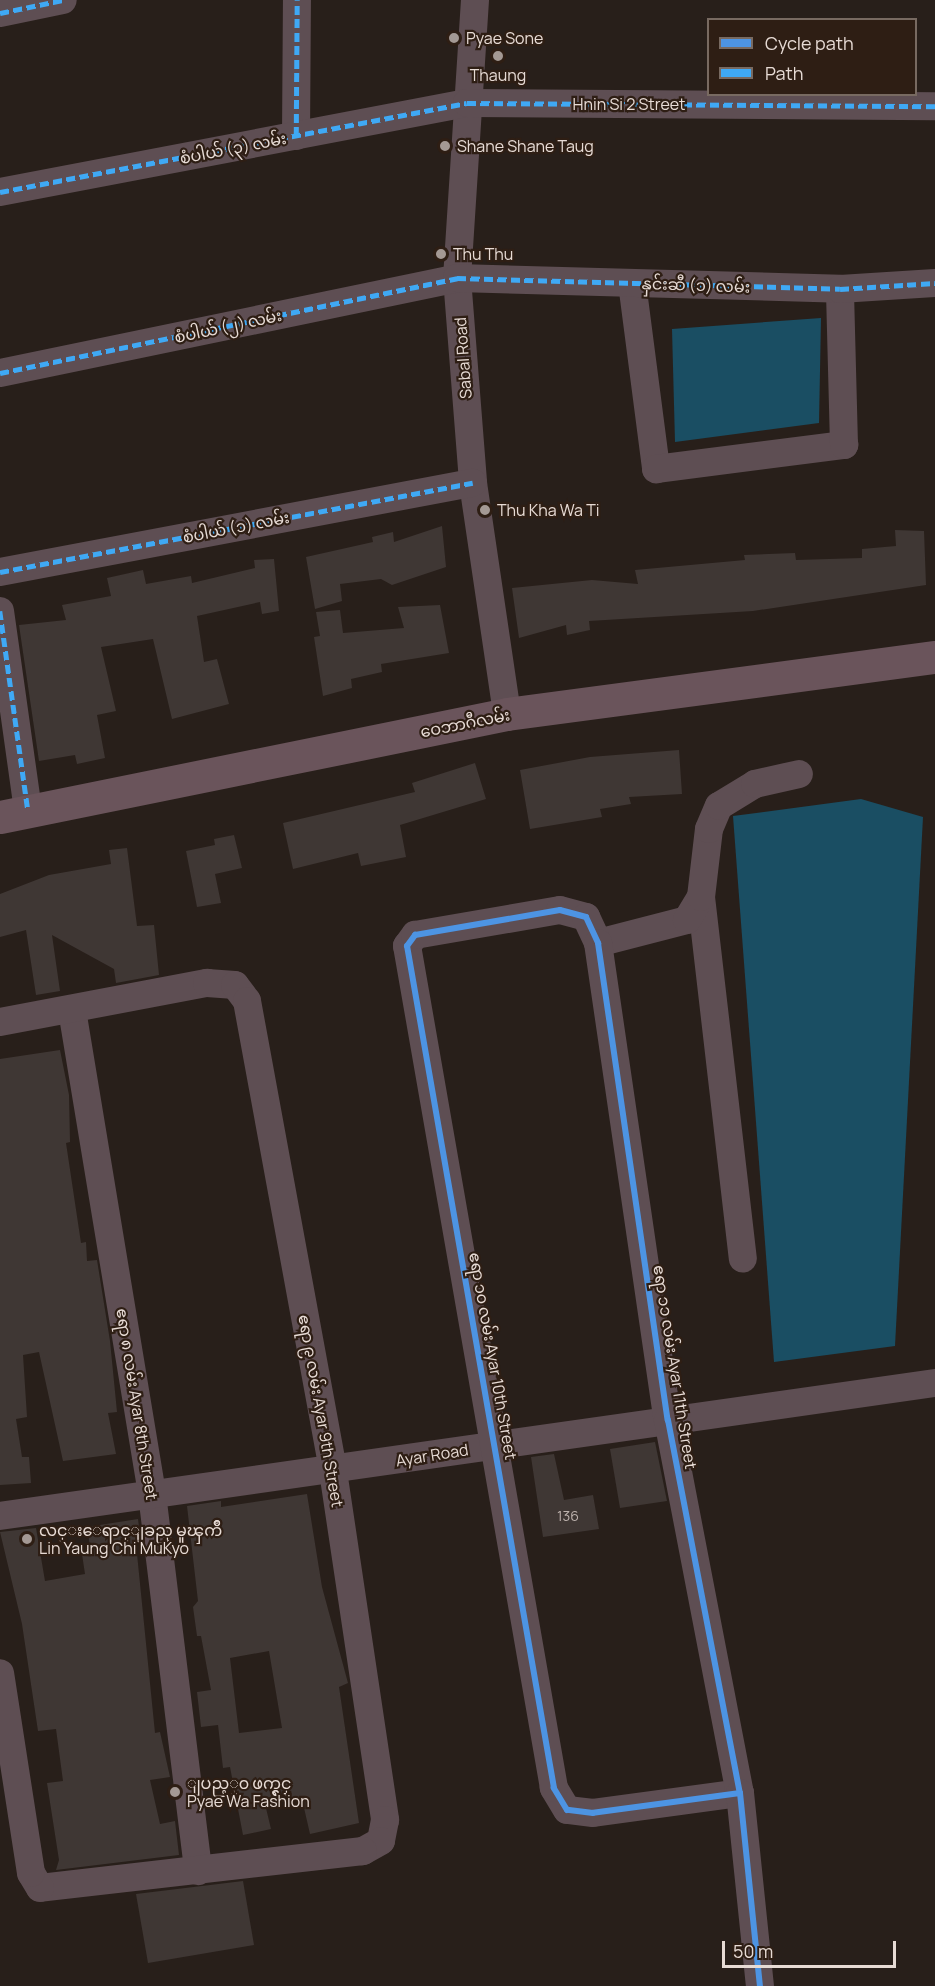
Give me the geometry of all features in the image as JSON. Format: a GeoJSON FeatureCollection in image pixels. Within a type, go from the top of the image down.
{"type":"FeatureCollection","features":[{"type":"Feature","properties":{"kind":"main road","name":"ဝေဘာဂီလမ်း"},"geometry":{"type":"LineString","coordinates":[[14,814],[507,714],[935,657]]}},
{"type":"Feature","properties":{"kind":"street"},"geometry":{"type":"LineString","coordinates":[[0,13],[63,0]]}},
{"type":"Feature","properties":{"kind":"street"},"geometry":{"type":"LineString","coordinates":[[296,136],[297,0]]}},
{"type":"Feature","properties":{"kind":"street","name":"Sabal Road"},"geometry":{"type":"LineString","coordinates":[[475,0],[457,278],[473,483],[507,714]]}},
{"type":"Feature","properties":{"kind":"street","name":"စံပါယ် (၃) လမ်း"},"geometry":{"type":"LineString","coordinates":[[0,192],[467,103]]}},
{"type":"Feature","properties":{"kind":"street","name":"Hnin Si 2 Street"},"geometry":{"type":"LineString","coordinates":[[467,103],[935,106]]}},
{"type":"Feature","properties":{"kind":"street","name":"နှင်းဆီ (၁) လမ်း"},"geometry":{"type":"LineString","coordinates":[[457,278],[840,289],[935,283]]}},
{"type":"Feature","properties":{"kind":"street","name":"စံပါယ် (၂) လမ်း"},"geometry":{"type":"LineString","coordinates":[[0,373],[457,278]]}},
{"type":"Feature","properties":{"kind":"street"},"geometry":{"type":"LineString","coordinates":[[632,283],[656,469],[844,444],[840,289]]}},
{"type":"Feature","properties":{"kind":"street","name":"စံပါယ် (၁) လမ်း"},"geometry":{"type":"LineString","coordinates":[[0,572],[473,483]]}},
{"type":"Feature","properties":{"kind":"street"},"geometry":{"type":"LineString","coordinates":[[0,611],[14,814]]}},
{"type":"Feature","properties":{"kind":"street"},"geometry":{"type":"LineString","coordinates":[[743,1259],[701,897],[709,829],[719,806],[755,784],[799,774]]}},
{"type":"Feature","properties":{"kind":"street"},"geometry":{"type":"LineString","coordinates":[[598,943],[675,927],[695,913],[701,897]]}},
{"type":"Feature","properties":{"kind":"street","name":"ဧရာ ၁၀ လမ်း Ayar 10th Street"},"geometry":{"type":"LineString","coordinates":[[598,943],[586,917],[560,910],[416,935],[407,946],[554,1788],[567,1810],[593,1813],[740,1793]]}},
{"type":"Feature","properties":{"kind":"street","name":"ဧရာ ၁၁ လမ်း Ayar 11th Street"},"geometry":{"type":"LineString","coordinates":[[598,943],[668,1420],[740,1793],[760,1986]]}},
{"type":"Feature","properties":{"kind":"street","name":"ဧရာ ၉ လမ်း Ayar 9th Street"},"geometry":{"type":"LineString","coordinates":[[72,1010],[207,983],[235,986],[247,1001],[333,1471],[385,1820],[381,1841],[363,1851],[198,1871]]}},
{"type":"Feature","properties":{"kind":"street"},"geometry":{"type":"LineString","coordinates":[[0,1022],[72,1010]]}},
{"type":"Feature","properties":{"kind":"street","name":"ဧရာ ၈ လမ်း Ayar 8th Street"},"geometry":{"type":"LineString","coordinates":[[72,1010],[152,1494],[198,1871]]}},
{"type":"Feature","properties":{"kind":"street","name":"Ayar Road"},"geometry":{"type":"LineString","coordinates":[[0,1516],[333,1471],[495,1445],[935,1383]]}},
{"type":"Feature","properties":{"kind":"street"},"geometry":{"type":"LineString","coordinates":[[0,1672],[32,1873],[40,1888],[198,1871]]}},
{"type":"Feature","properties":{"kind":"water"},"geometry":{"type":"Polygon","coordinates":[[[821,318],[819,423],[675,442],[672,329],[821,318]]]}},
{"type":"Feature","properties":{"kind":"water"},"geometry":{"type":"Polygon","coordinates":[[[861,799],[923,817],[895,1346],[774,1362],[733,816],[861,799]]]}},
{"type":"Feature","properties":{"kind":"building"},"geometry":{"type":"Polygon","coordinates":[[[442,526],[446,567],[392,585],[381,579],[340,584],[342,601],[315,609],[306,557],[373,542],[372,537],[393,532],[394,542],[442,526]]]}},
{"type":"Feature","properties":{"kind":"building"},"geometry":{"type":"Polygon","coordinates":[[[895,530],[924,531],[926,585],[753,611],[589,621],[590,630],[567,635],[566,625],[519,638],[512,588],[592,580],[638,584],[635,570],[745,560],[744,555],[795,553],[796,560],[862,558],[862,549],[896,546],[895,530]]]}},
{"type":"Feature","properties":{"kind":"building"},"geometry":{"type":"Polygon","coordinates":[[[274,559],[279,611],[262,614],[260,602],[197,616],[204,662],[217,659],[229,704],[172,719],[153,639],[101,647],[116,711],[97,715],[105,758],[77,764],[75,755],[39,761],[19,625],[66,620],[62,605],[111,596],[107,578],[143,570],[146,584],[191,576],[192,583],[255,568],[254,560],[274,559]]]}},
{"type":"Feature","properties":{"kind":"building"},"geometry":{"type":"Polygon","coordinates":[[[440,605],[449,653],[381,664],[382,672],[351,679],[352,688],[323,696],[314,637],[320,636],[316,612],[340,610],[343,633],[404,628],[398,607],[440,605]]]}},
{"type":"Feature","properties":{"kind":"building"},"geometry":{"type":"Polygon","coordinates":[[[679,750],[682,794],[629,797],[631,804],[600,809],[602,817],[530,829],[520,770],[590,757],[679,750]]]}},
{"type":"Feature","properties":{"kind":"building"},"geometry":{"type":"Polygon","coordinates":[[[475,763],[486,799],[400,825],[406,857],[361,866],[358,853],[293,869],[283,823],[415,792],[412,783],[475,763]]]}},
{"type":"Feature","properties":{"kind":"building"},"geometry":{"type":"Polygon","coordinates":[[[234,835],[242,868],[215,874],[221,903],[197,907],[186,851],[215,845],[214,839],[234,835]]]}},
{"type":"Feature","properties":{"kind":"building"},"geometry":{"type":"Polygon","coordinates":[[[127,848],[137,926],[154,925],[159,975],[116,983],[114,969],[52,935],[60,991],[36,995],[26,930],[0,937],[0,894],[49,875],[111,864],[109,850],[127,848]]]}},
{"type":"Feature","properties":{"kind":"building"},"geometry":{"type":"Polygon","coordinates":[[[60,1050],[69,1095],[70,1142],[66,1143],[81,1243],[86,1242],[87,1261],[97,1260],[110,1341],[117,1412],[108,1413],[116,1454],[63,1461],[39,1352],[23,1355],[27,1417],[16,1419],[22,1457],[29,1457],[31,1483],[0,1485],[0,1059],[60,1050]]]}},
{"type":"Feature","properties":{"kind":"building"},"geometry":{"type":"Polygon","coordinates":[[[655,1442],[667,1501],[620,1508],[610,1449],[655,1442]]]}},
{"type":"Feature","properties":{"kind":"building"},"geometry":{"type":"Polygon","coordinates":[[[554,1454],[564,1500],[593,1495],[599,1529],[543,1537],[531,1457],[554,1454]]]}},
{"type":"Feature","properties":{"kind":"building"},"geometry":{"type":"Polygon","coordinates":[[[307,1494],[322,1587],[348,1683],[339,1687],[359,1823],[310,1834],[302,1799],[265,1804],[271,1829],[243,1835],[230,1767],[223,1768],[218,1725],[201,1727],[197,1692],[211,1690],[201,1636],[197,1636],[193,1607],[198,1601],[187,1506],[221,1501],[221,1507],[307,1494]],[[269,1651],[230,1658],[239,1733],[282,1728],[269,1651]]]}},
{"type":"Feature","properties":{"kind":"building"},"geometry":{"type":"Polygon","coordinates":[[[138,1519],[141,1543],[136,1544],[155,1733],[160,1732],[170,1777],[150,1780],[160,1824],[175,1821],[179,1855],[56,1870],[59,1860],[47,1783],[63,1781],[56,1729],[38,1731],[22,1624],[0,1532],[36,1528],[45,1581],[85,1574],[82,1554],[91,1553],[87,1527],[138,1519]]]}},
{"type":"Feature","properties":{"kind":"building"},"geometry":{"type":"Polygon","coordinates":[[[243,1881],[254,1945],[148,1963],[136,1894],[243,1881]]]}},
{"type":"Feature","properties":{"kind":"marked path"},"geometry":{"type":"LineString","coordinates":[[0,13],[63,0]]}},
{"type":"Feature","properties":{"kind":"marked path"},"geometry":{"type":"LineString","coordinates":[[296,136],[297,0]]}},
{"type":"Feature","properties":{"kind":"marked path"},"geometry":{"type":"LineString","coordinates":[[0,192],[467,103],[935,106]]}},
{"type":"Feature","properties":{"kind":"marked path"},"geometry":{"type":"LineString","coordinates":[[0,373],[457,278],[840,289],[935,283]]}},
{"type":"Feature","properties":{"kind":"marked path"},"geometry":{"type":"LineString","coordinates":[[0,572],[473,483]]}},
{"type":"Feature","properties":{"kind":"marked path"},"geometry":{"type":"LineString","coordinates":[[0,611],[28,811]]}},
{"type":"Feature","properties":{"kind":"cycle path"},"geometry":{"type":"LineString","coordinates":[[740,1793],[593,1813],[567,1810],[554,1788],[407,946],[415,935],[560,910],[586,917],[598,943],[668,1420],[740,1793],[760,1986]]}},
{"type":"Feature","properties":{"kind":"place","name":"Pyae Sone"},"geometry":{"type":"Point","coordinates":[454,38]}},
{"type":"Feature","properties":{"kind":"place","name":"Thaung"},"geometry":{"type":"Point","coordinates":[498,56]}},
{"type":"Feature","properties":{"kind":"place","name":"Shane Shane Taug"},"geometry":{"type":"Point","coordinates":[445,146]}},
{"type":"Feature","properties":{"kind":"place","name":"Thu Thu"},"geometry":{"type":"Point","coordinates":[441,254]}},
{"type":"Feature","properties":{"kind":"place","name":"Thu Kha Wa Ti"},"geometry":{"type":"Point","coordinates":[485,510]}},
{"type":"Feature","properties":{"kind":"place","name":"လင္းေရာင္ျခည္ မူၾကိဳ Lin Yaung Chi MuKyo"},"geometry":{"type":"Point","coordinates":[27,1539]}},
{"type":"Feature","properties":{"kind":"place","name":"ျပည့္၀ ဖက္ရွင္ Pyae Wa Fashion"},"geometry":{"type":"Point","coordinates":[175,1792]}}]}
